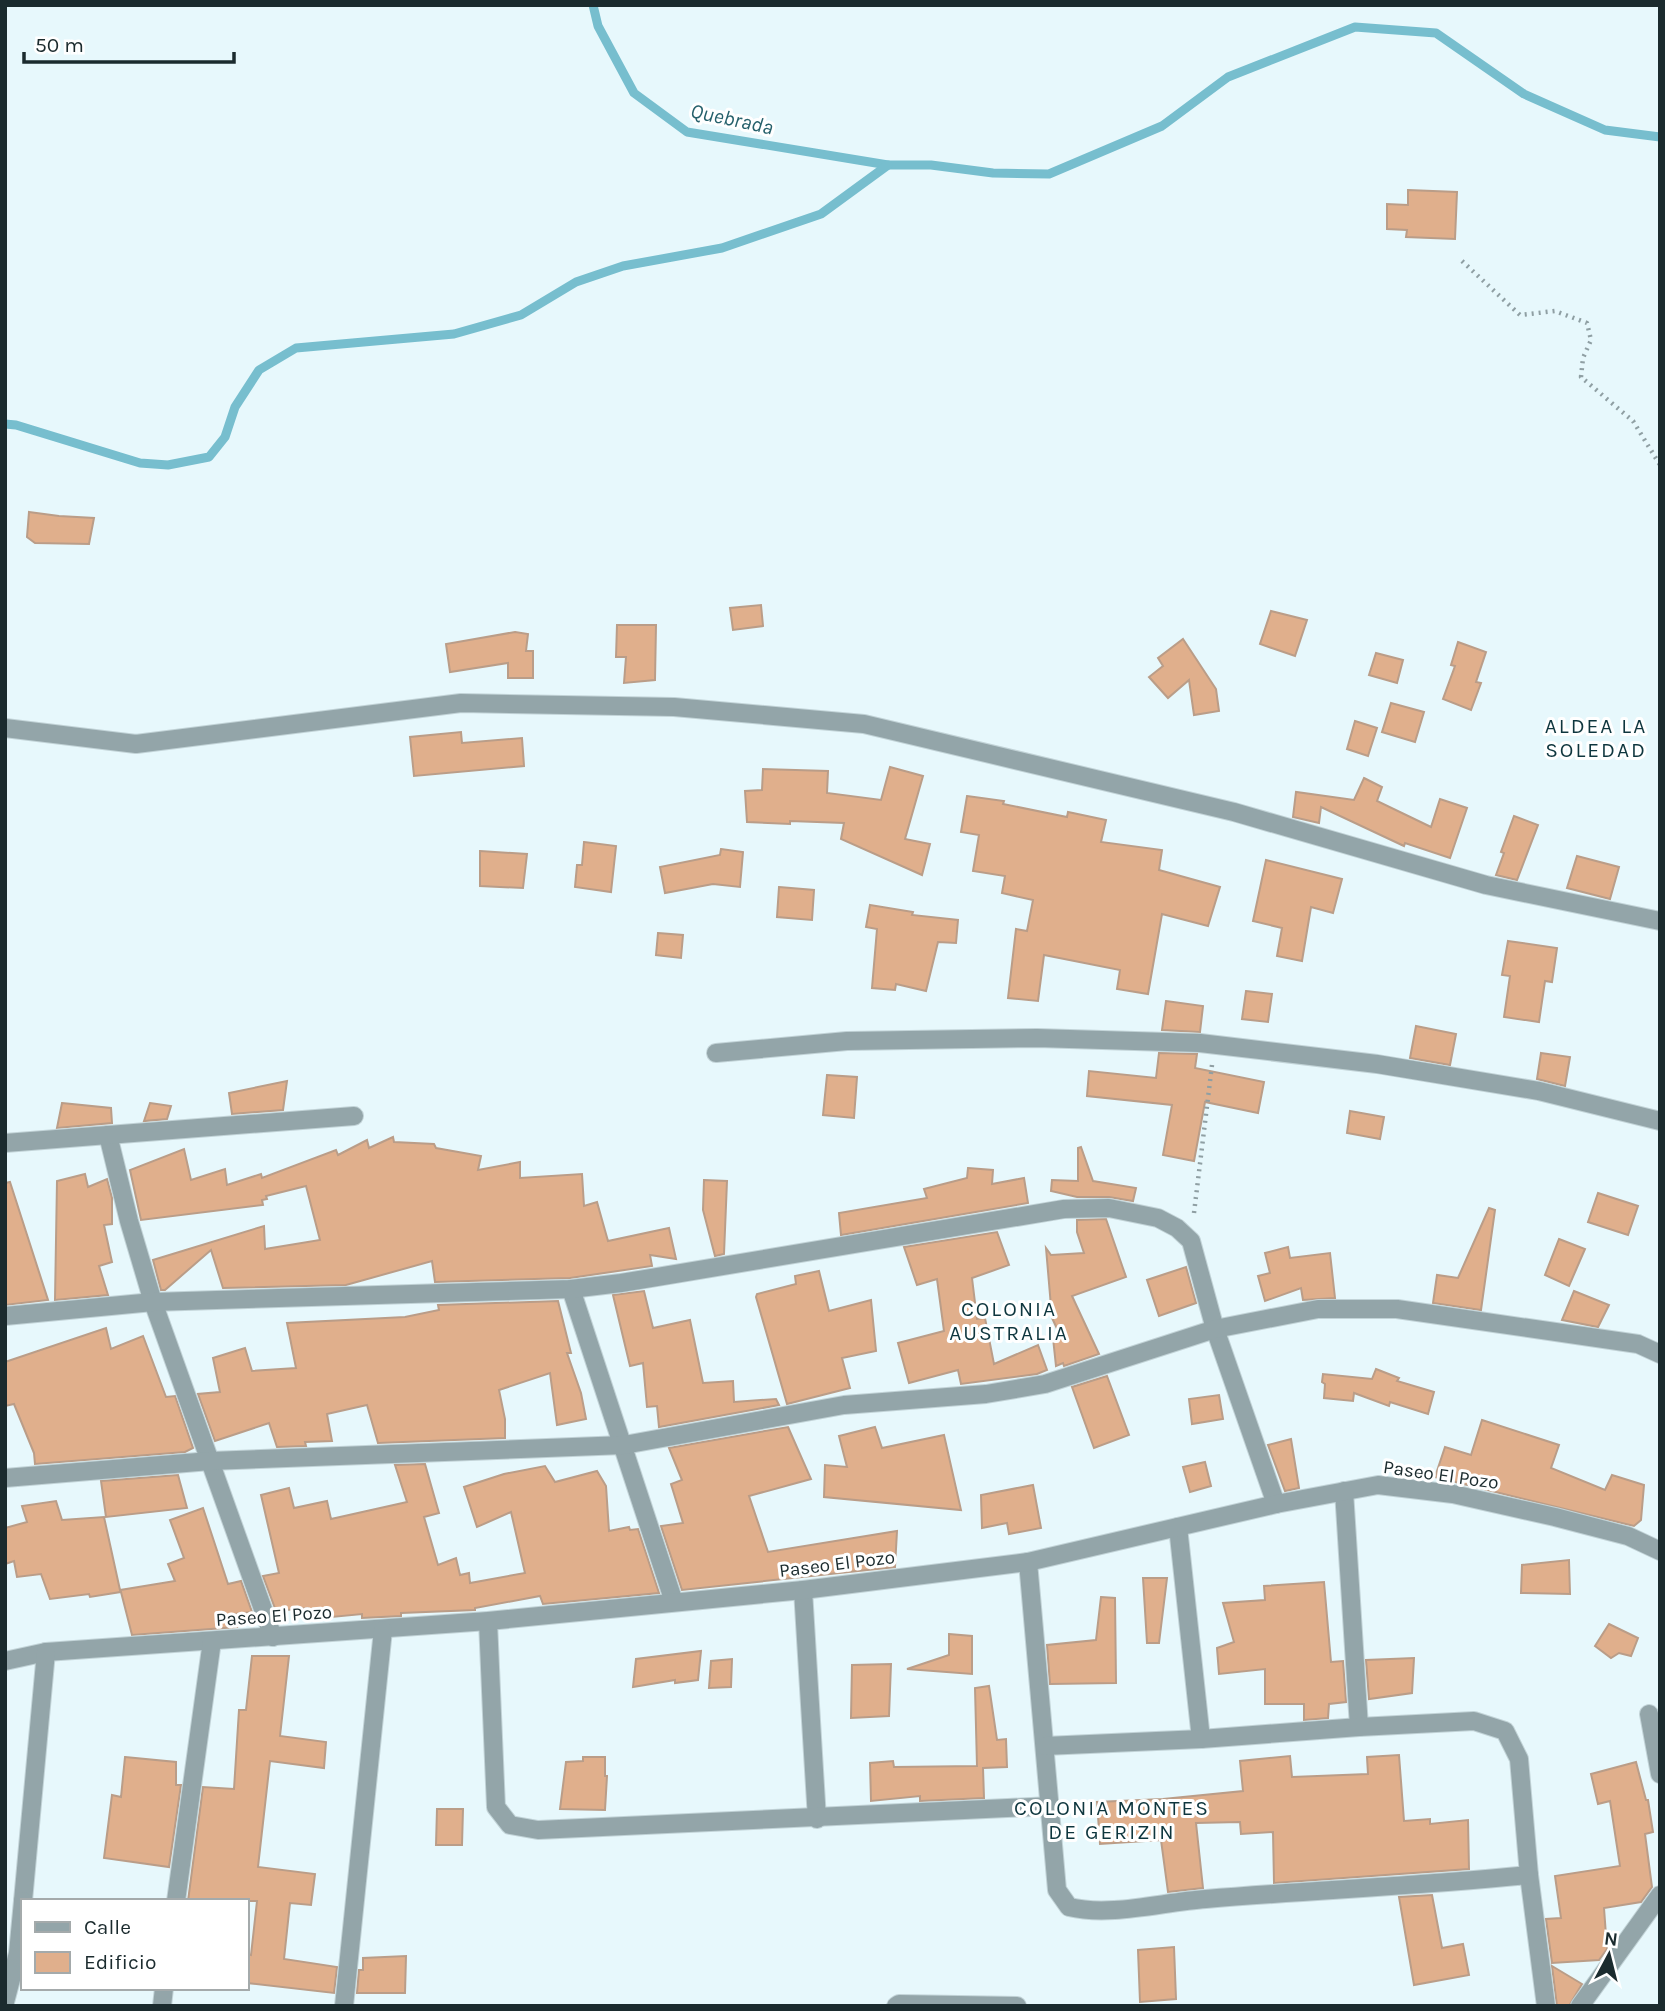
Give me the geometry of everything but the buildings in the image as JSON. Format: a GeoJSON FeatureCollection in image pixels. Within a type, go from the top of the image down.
{"type":"FeatureCollection","features":[{"type":"Feature","properties":{"kind":"street"},"geometry":{"type":"LineString","coordinates":[[5,728],[136,744],[461,703],[674,707],[864,724],[1234,812],[1486,885],[1660,921]]}},
{"type":"Feature","properties":{"kind":"street"},"geometry":{"type":"LineString","coordinates":[[716,1053],[847,1041],[1037,1038],[1214,1045],[1377,1065],[1539,1091],[1660,1121]]}},
{"type":"Feature","properties":{"kind":"street"},"geometry":{"type":"LineString","coordinates":[[5,1143],[354,1116]]}},
{"type":"Feature","properties":{"kind":"street"},"geometry":{"type":"LineString","coordinates":[[108,1135],[153,1302],[273,1637]]}},
{"type":"Feature","properties":{"kind":"street"},"geometry":{"type":"LineString","coordinates":[[5,1315],[153,1302],[571,1289],[1064,1209],[1109,1208],[1158,1218],[1177,1228],[1191,1241],[1215,1329],[1276,1504]]}},
{"type":"Feature","properties":{"kind":"street"},"geometry":{"type":"LineString","coordinates":[[571,1289],[674,1602]]}},
{"type":"Feature","properties":{"kind":"street"},"geometry":{"type":"LineString","coordinates":[[5,1478],[210,1461],[624,1445],[844,1405],[986,1394],[1045,1384],[1215,1329],[1318,1309],[1396,1309],[1638,1344],[1660,1354]]}},
{"type":"Feature","properties":{"kind":"street","name":"Paseo El Pozo"},"geometry":{"type":"LineString","coordinates":[[5,1661],[46,1653],[488,1621],[803,1590],[1028,1562],[1276,1504],[1378,1485],[1453,1494],[1628,1536],[1660,1550]]}},
{"type":"Feature","properties":{"kind":"street"},"geometry":{"type":"LineString","coordinates":[[1345,1491],[1359,1727]]}},
{"type":"Feature","properties":{"kind":"street"},"geometry":{"type":"LineString","coordinates":[[1178,1527],[1201,1739]]}},
{"type":"Feature","properties":{"kind":"street"},"geometry":{"type":"LineString","coordinates":[[1028,1562],[1057,1890],[1069,1907],[1089,1912],[1203,1899],[1529,1875]]}},
{"type":"Feature","properties":{"kind":"street"},"geometry":{"type":"LineString","coordinates":[[803,1590],[817,1819]]}},
{"type":"Feature","properties":{"kind":"street"},"geometry":{"type":"LineString","coordinates":[[488,1621],[496,1807],[510,1825],[538,1830],[1051,1806]]}},
{"type":"Feature","properties":{"kind":"street"},"geometry":{"type":"LineString","coordinates":[[344,2006],[383,1630]]}},
{"type":"Feature","properties":{"kind":"street"},"geometry":{"type":"LineString","coordinates":[[176,1899],[212,1641]]}},
{"type":"Feature","properties":{"kind":"street"},"geometry":{"type":"LineString","coordinates":[[23,1899],[46,1653]]}},
{"type":"Feature","properties":{"kind":"street"},"geometry":{"type":"LineString","coordinates":[[1649,1714],[1660,1774]]}},
{"type":"Feature","properties":{"kind":"street"},"geometry":{"type":"LineString","coordinates":[[1045,1746],[1474,1721],[1506,1731],[1519,1759],[1529,1875],[1546,2006]]}},
{"type":"Feature","properties":{"kind":"street"},"geometry":{"type":"LineString","coordinates":[[1580,2006],[1660,1895]]}},
{"type":"Feature","properties":{"kind":"street"},"geometry":{"type":"LineString","coordinates":[[5,2002],[18,1953],[21,1922]]}},
{"type":"Feature","properties":{"kind":"street"},"geometry":{"type":"LineString","coordinates":[[896,2006],[1017,2006]]}},
{"type":"Feature","properties":{"kind":"path"},"geometry":{"type":"LineString","coordinates":[[1462,261],[1520,315],[1555,311],[1587,324],[1591,340],[1583,358],[1581,377],[1633,421],[1660,466]]}},
{"type":"Feature","properties":{"kind":"path"},"geometry":{"type":"LineString","coordinates":[[1191,1241],[1214,1045]]}},
{"type":"Feature","properties":{"kind":"waterway","name":"Quebrada"},"geometry":{"type":"LineString","coordinates":[[593,5],[598,26],[634,93],[687,132],[888,165],[931,165],[993,173],[1049,174],[1162,126],[1228,77],[1355,27],[1436,33],[1524,94],[1605,130],[1660,137]]}},
{"type":"Feature","properties":{"kind":"waterway"},"geometry":{"type":"LineString","coordinates":[[5,424],[140,463],[168,465],[209,457],[225,437],[235,407],[259,370],[296,348],[454,334],[521,315],[576,282],[623,266],[722,248],[821,214],[888,165]]}},
{"type":"Feature","properties":{"kind":"district","name":"ALDEA LA SOLEDAD"},"geometry":{"type":"Point","coordinates":[1596,738]}},
{"type":"Feature","properties":{"kind":"district","name":"COLONIA AUSTRALIA"},"geometry":{"type":"Point","coordinates":[1009,1321]}},
{"type":"Feature","properties":{"kind":"district","name":"COLONIA MONTES DE GERIZIN"},"geometry":{"type":"Point","coordinates":[1112,1820]}}]}
